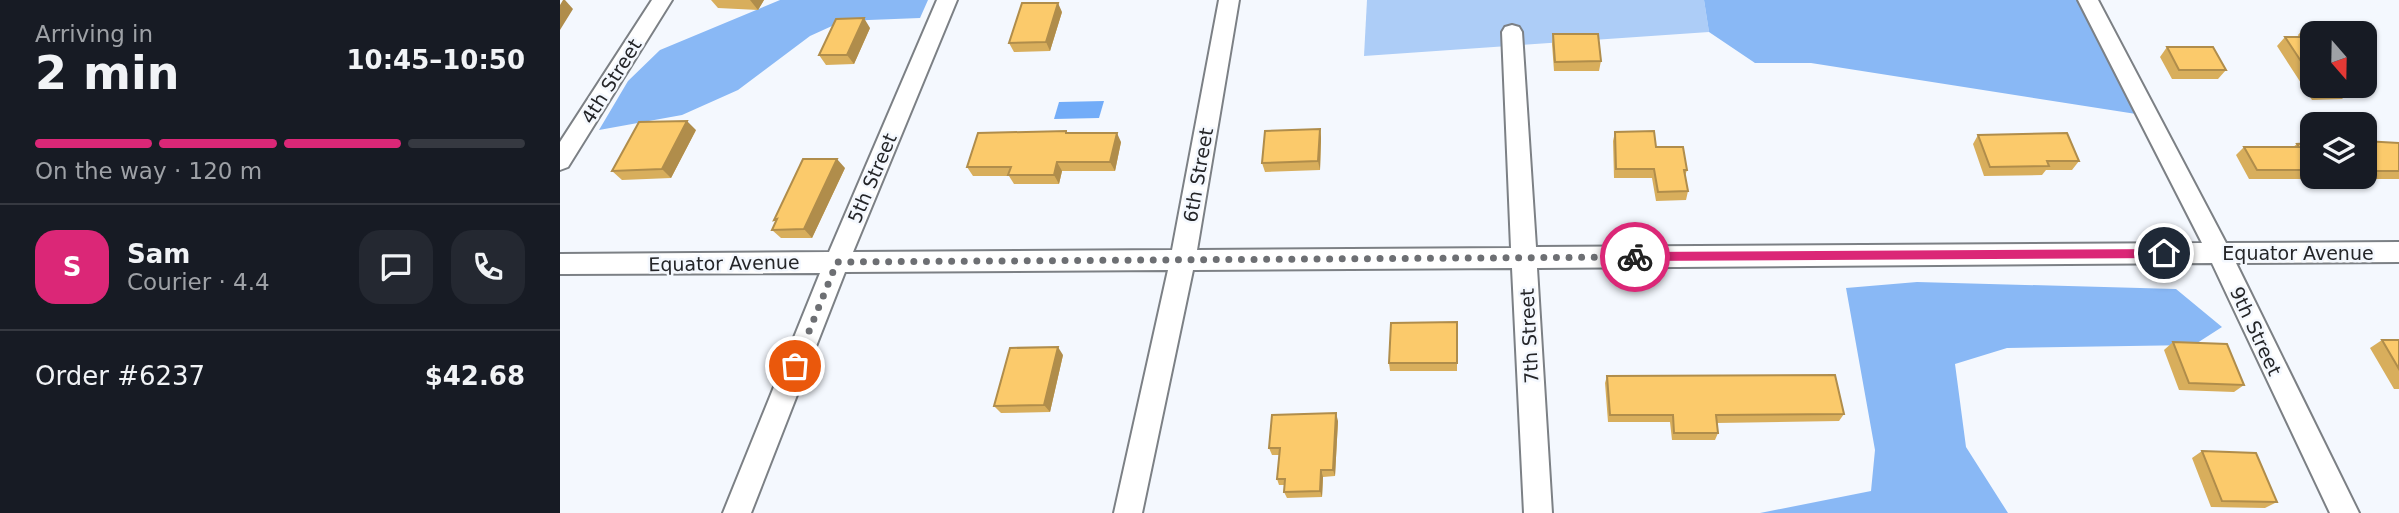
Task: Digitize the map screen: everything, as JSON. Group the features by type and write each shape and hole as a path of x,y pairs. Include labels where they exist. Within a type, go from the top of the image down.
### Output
{"street":[{"name":"4th Street","path":"560,161 662,0"},
{"name":"5th Street","path":"737,513 837,262 947,0"},
{"name":"6th Street","path":"1128,513 1183,258 1229,0"},
{"name":"9th Street","path":"2088,0 2219,253 2345,513"},
{"name":"7th Street","path":"1513,32 1538,513"},
{"name":"Equator Avenue","path":"560,264 2399,252"}],"shaded area":[{"path":"780,0 928,0 920,18 843,21 810,36 738,90 682,115 599,130 628,81 660,50"},
{"path":"1367,0 1704,0 1709,32 1364,56"},
{"path":"1704,0 2084,0 2149,116 1811,63 1755,63 1709,32"},
{"path":"1104,101 1099,118 1054,119 1059,102"},
{"path":"1917,282 2176,289 2222,327 2194,345 2007,348 1955,364 1966,447 2008,513 1760,513 1871,491 1875,450 1846,288"}],"building":[{"path":"1022,3 1058,3 1046,42 1009,43"},
{"path":"864,18 847,55 819,55 836,19"},
{"path":"1553,34 1598,34 1601,61 1555,62"},
{"path":"2285,37 2300,37 2300,60"},
{"path":"2167,47 2213,47 2226,70 2179,70"},
{"path":"687,121 662,169 612,171 639,122"},
{"path":"1320,129 1318,161 1262,163 1265,131"},
{"path":"1654,131 1656,147 1683,147 1688,191 1658,192 1654,169 1616,169 1615,132"},
{"path":"978,133 1117,133 1110,162 1057,162 1054,175 1008,175 1011,167 967,167"},
{"path":"2067,133 2079,161 2047,161 2049,166 1990,167 1978,135"},
{"path":"2377,142 2399,143 2399,171 2377,171"},
{"path":"2297,144 2300,144 2300,170 2257,170 2244,147 2299,147"},
{"path":"803,159 837,159 804,229 772,230 777,219 774,220"},
{"path":"1457,322 1457,363 1389,363 1391,323"},
{"path":"2382,340 2399,340 2399,369"},
{"path":"2173,342 2227,344 2244,385 2189,383"},
{"path":"1058,347 1044,405 994,406 1010,348"},
{"path":"1835,375 1844,414 1716,415 1718,433 1674,433 1673,415 1610,415 1607,376"},
{"path":"1336,413 1333,470 1321,470 1320,491 1284,492 1285,479 1277,479 1280,448 1269,448 1272,415"},
{"path":"2202,451 2256,453 2277,502 2222,501"}],"way so far":[{"path":"795,366 837,262 1635,257"}],"route":[{"path":"1635,257 2164,253"}]}
